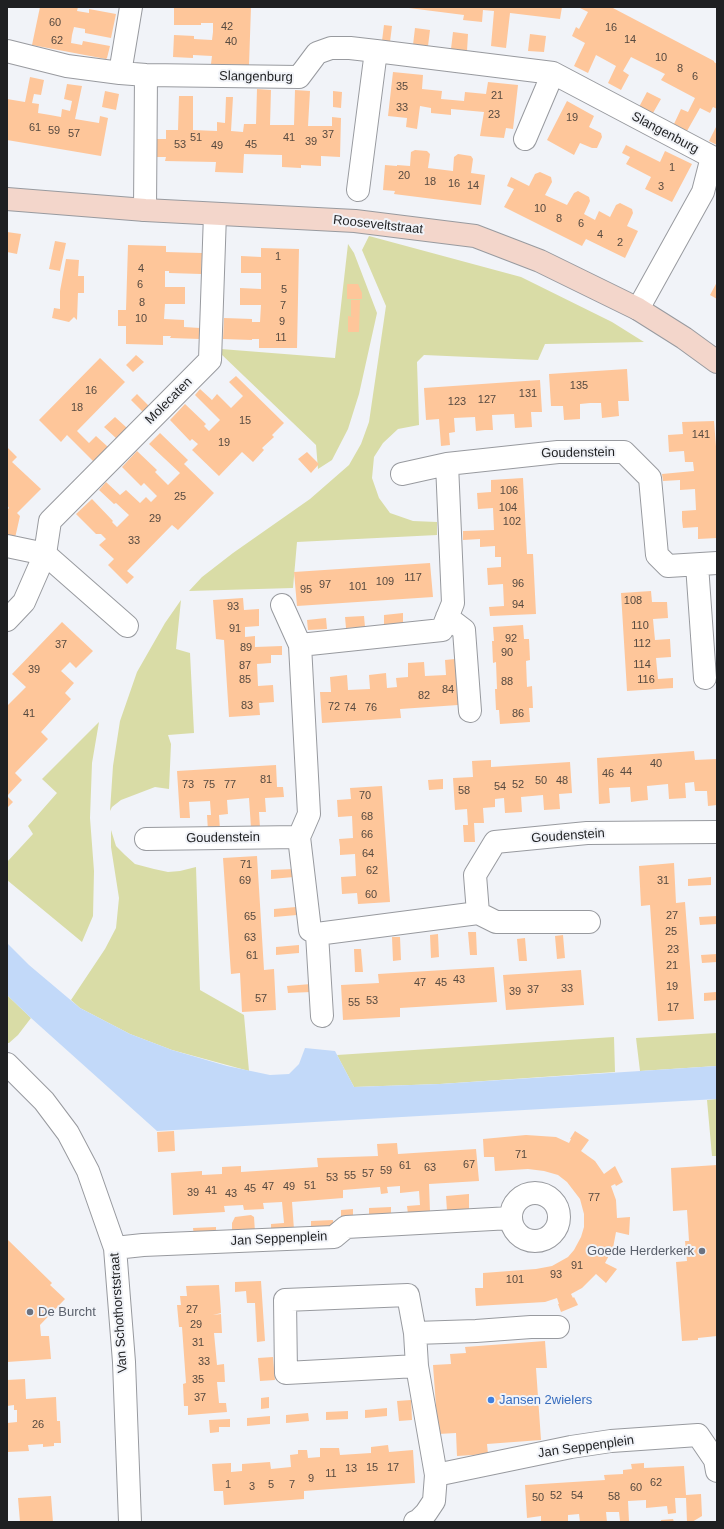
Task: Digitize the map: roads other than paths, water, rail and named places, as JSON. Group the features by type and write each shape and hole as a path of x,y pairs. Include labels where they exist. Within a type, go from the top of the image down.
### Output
{"street":[{"path":"120,73 131,7"},
{"name":"Slangenburg","path":"7,51 67,66 146,75 299,77 317,53 331,48 350,48 553,73 712,157 703,192 638,309"},
{"path":"358,190 376,51"},
{"path":"525,139 553,73"},
{"path":"145,210 146,75"},
{"name":"Rooseveltstraat","path":"7,199 145,210 355,221 475,236 540,261 638,309 684,338 717,362"},
{"name":"Molecaten","path":"7,620 24,602 45,554 50,521 210,360 215,214"},
{"name":"Goudenstein","path":"402,474 447,464 558,452 624,452 650,478 657,555 668,566 707,564 706,678"},
{"path":"300,645 442,630 454,603 447,464"},
{"path":"7,546 45,554 127,626"},
{"path":"282,606 300,645 308,814 299,837 310,930 317,934 478,913 496,922 589,922"},
{"path":"447,618 464,630 470,711"},
{"name":"Goudenstein","path":"478,913 475,875 495,842 587,833 717,832"},
{"name":"Goudenstein","path":"146,839 299,837"},
{"path":"317,934 322,1016"},
{"name":"Van Schothorststraat","path":"7,1064 44,1102 68,1133 88,1171 115,1248 124,1362 130,1522"},
{"name":"Jan Seppenplein","path":"115,1248 143,1245 334,1237 346,1227 511,1218"},
{"path":"415,1522 426,1513 434,1501 436,1475 417,1366 415,1333 408,1295 284,1300 286,1373 417,1366"},
{"path":"415,1333 558,1327"},
{"name":"Jan Seppenplein","path":"436,1475 571,1447 611,1441 698,1435 715,1460 717,1471"}],"water":[{"path":"7,943 29,965 80,1008 130,1034 172,1050 227,1066 270,1075 289,1074 299,1064 305,1048 335,1051 354,1087 440,1084 717,1066 717,1099 157,1131 7,995"}],"place":[{"name":"Goede Herderkerk","path":"702,1251"},
{"name":"De Burcht","path":"30,1312"},
{"name":"Jansen 2wielers","path":"491,1400"}]}
